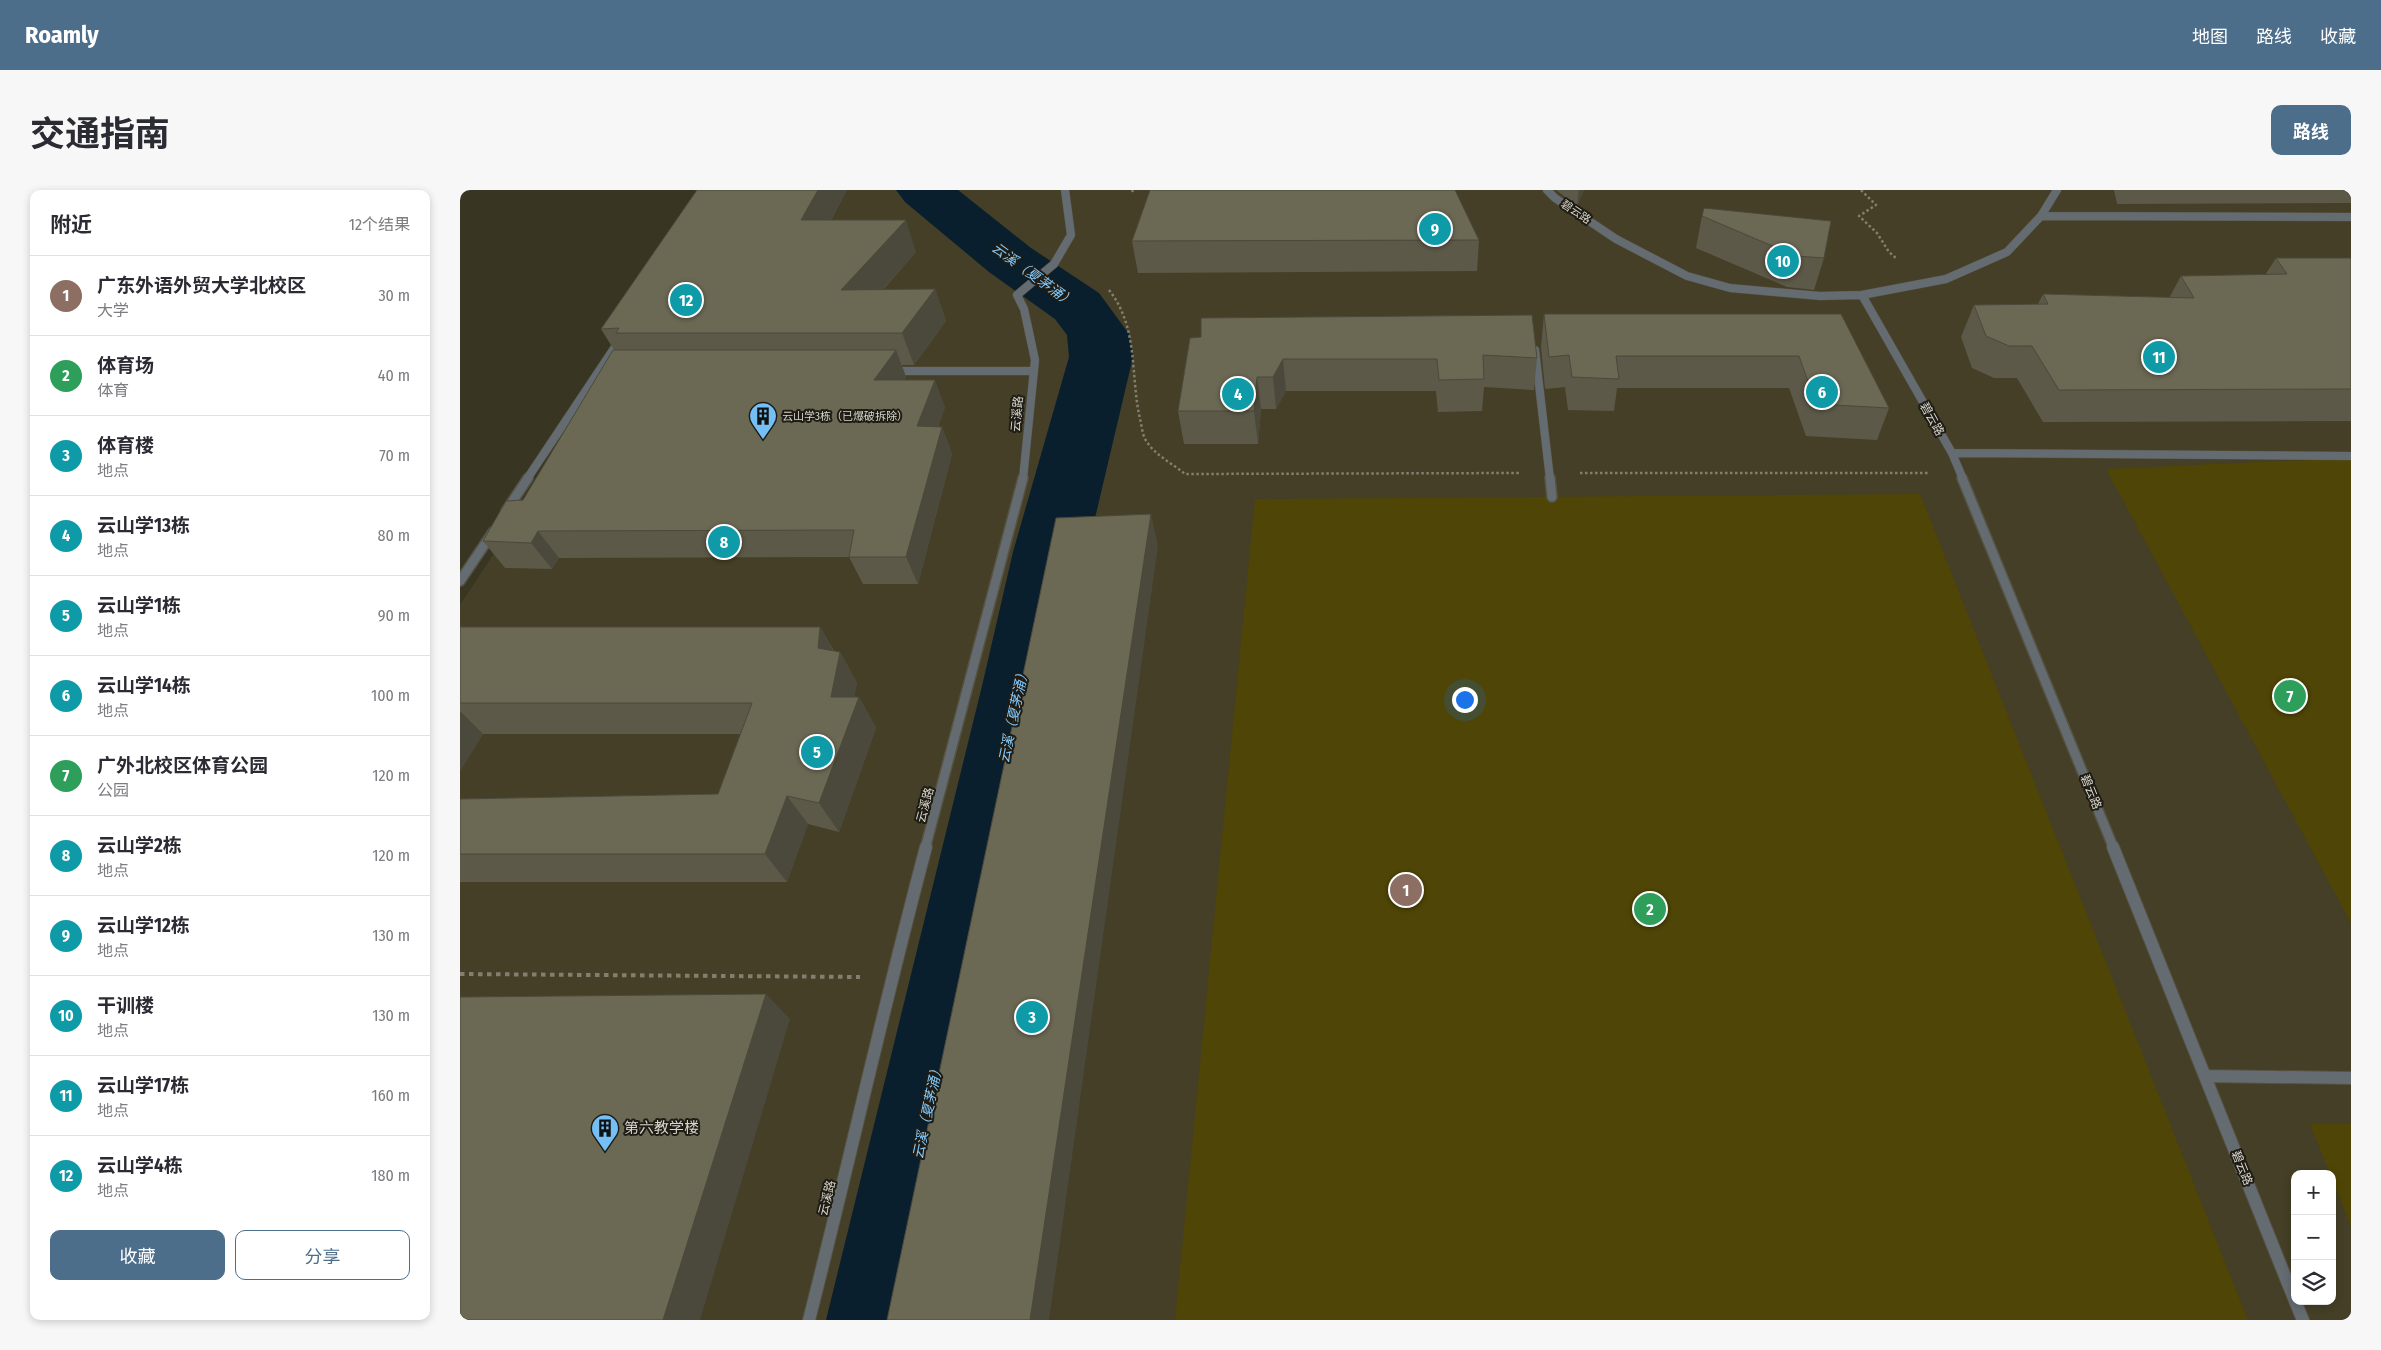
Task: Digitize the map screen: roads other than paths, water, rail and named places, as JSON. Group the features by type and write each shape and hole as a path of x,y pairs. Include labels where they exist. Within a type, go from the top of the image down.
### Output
{"lane":[{"name":"云溪路","path":"809,1320 856,1134 890,978 1023,481 1035,360 1024,309 1017,296 1054,264 1071,235 1065,190"},
{"name":"碧云路","path":"1547,190 1555,198 1616,239 1687,276 1730,288 1820,296 1862,294 1946,279 2007,252 2040,216 2057,190"},
{"path":"2040,216 2351,216"},
{"name":"碧云路","path":"1862,294 1952,454 2056,705 2291,1291"},
{"path":"503,516 626,330"},
{"path":"1534,339 1552,497"},
{"path":"599,371 609,371"},
{"path":"885,371 1034,371"},
{"path":"1952,454 2351,456"},
{"path":"460,581 497,524"},
{"path":"2205,1076 2351,1078"},
{"name":"碧云路","path":"2296,1305 2302,1320"}],"waterway":[{"name":"云溪（夏茅涌）","path":"883,1320 1023,686 1050,552 1101,357 1098,334 1077,306 1010,260 924,190"}],"place":[{"name":"云山学12栋","path":"1435,229"},
{"name":"干训楼","path":"1783,261"},
{"name":"云山学4栋","path":"686,300"},
{"name":"云山学17栋","path":"2159,357"},
{"name":"云山学14栋","path":"1822,392"},
{"name":"云山学13栋","path":"1238,394"},
{"name":"云山学3栋（已爆破拆除）","path":"763,440"},
{"name":"云山学2栋","path":"724,542"},
{"name":"广外北校区体育公园","path":"2290,696"},
{"name":"云山学1栋","path":"817,752"},
{"name":"广东外语外贸大学北校区","path":"1406,890"},
{"name":"体育场","path":"1650,909"},
{"name":"体育楼","path":"1032,1017"},
{"name":"第六教学楼","path":"605,1152"}]}
